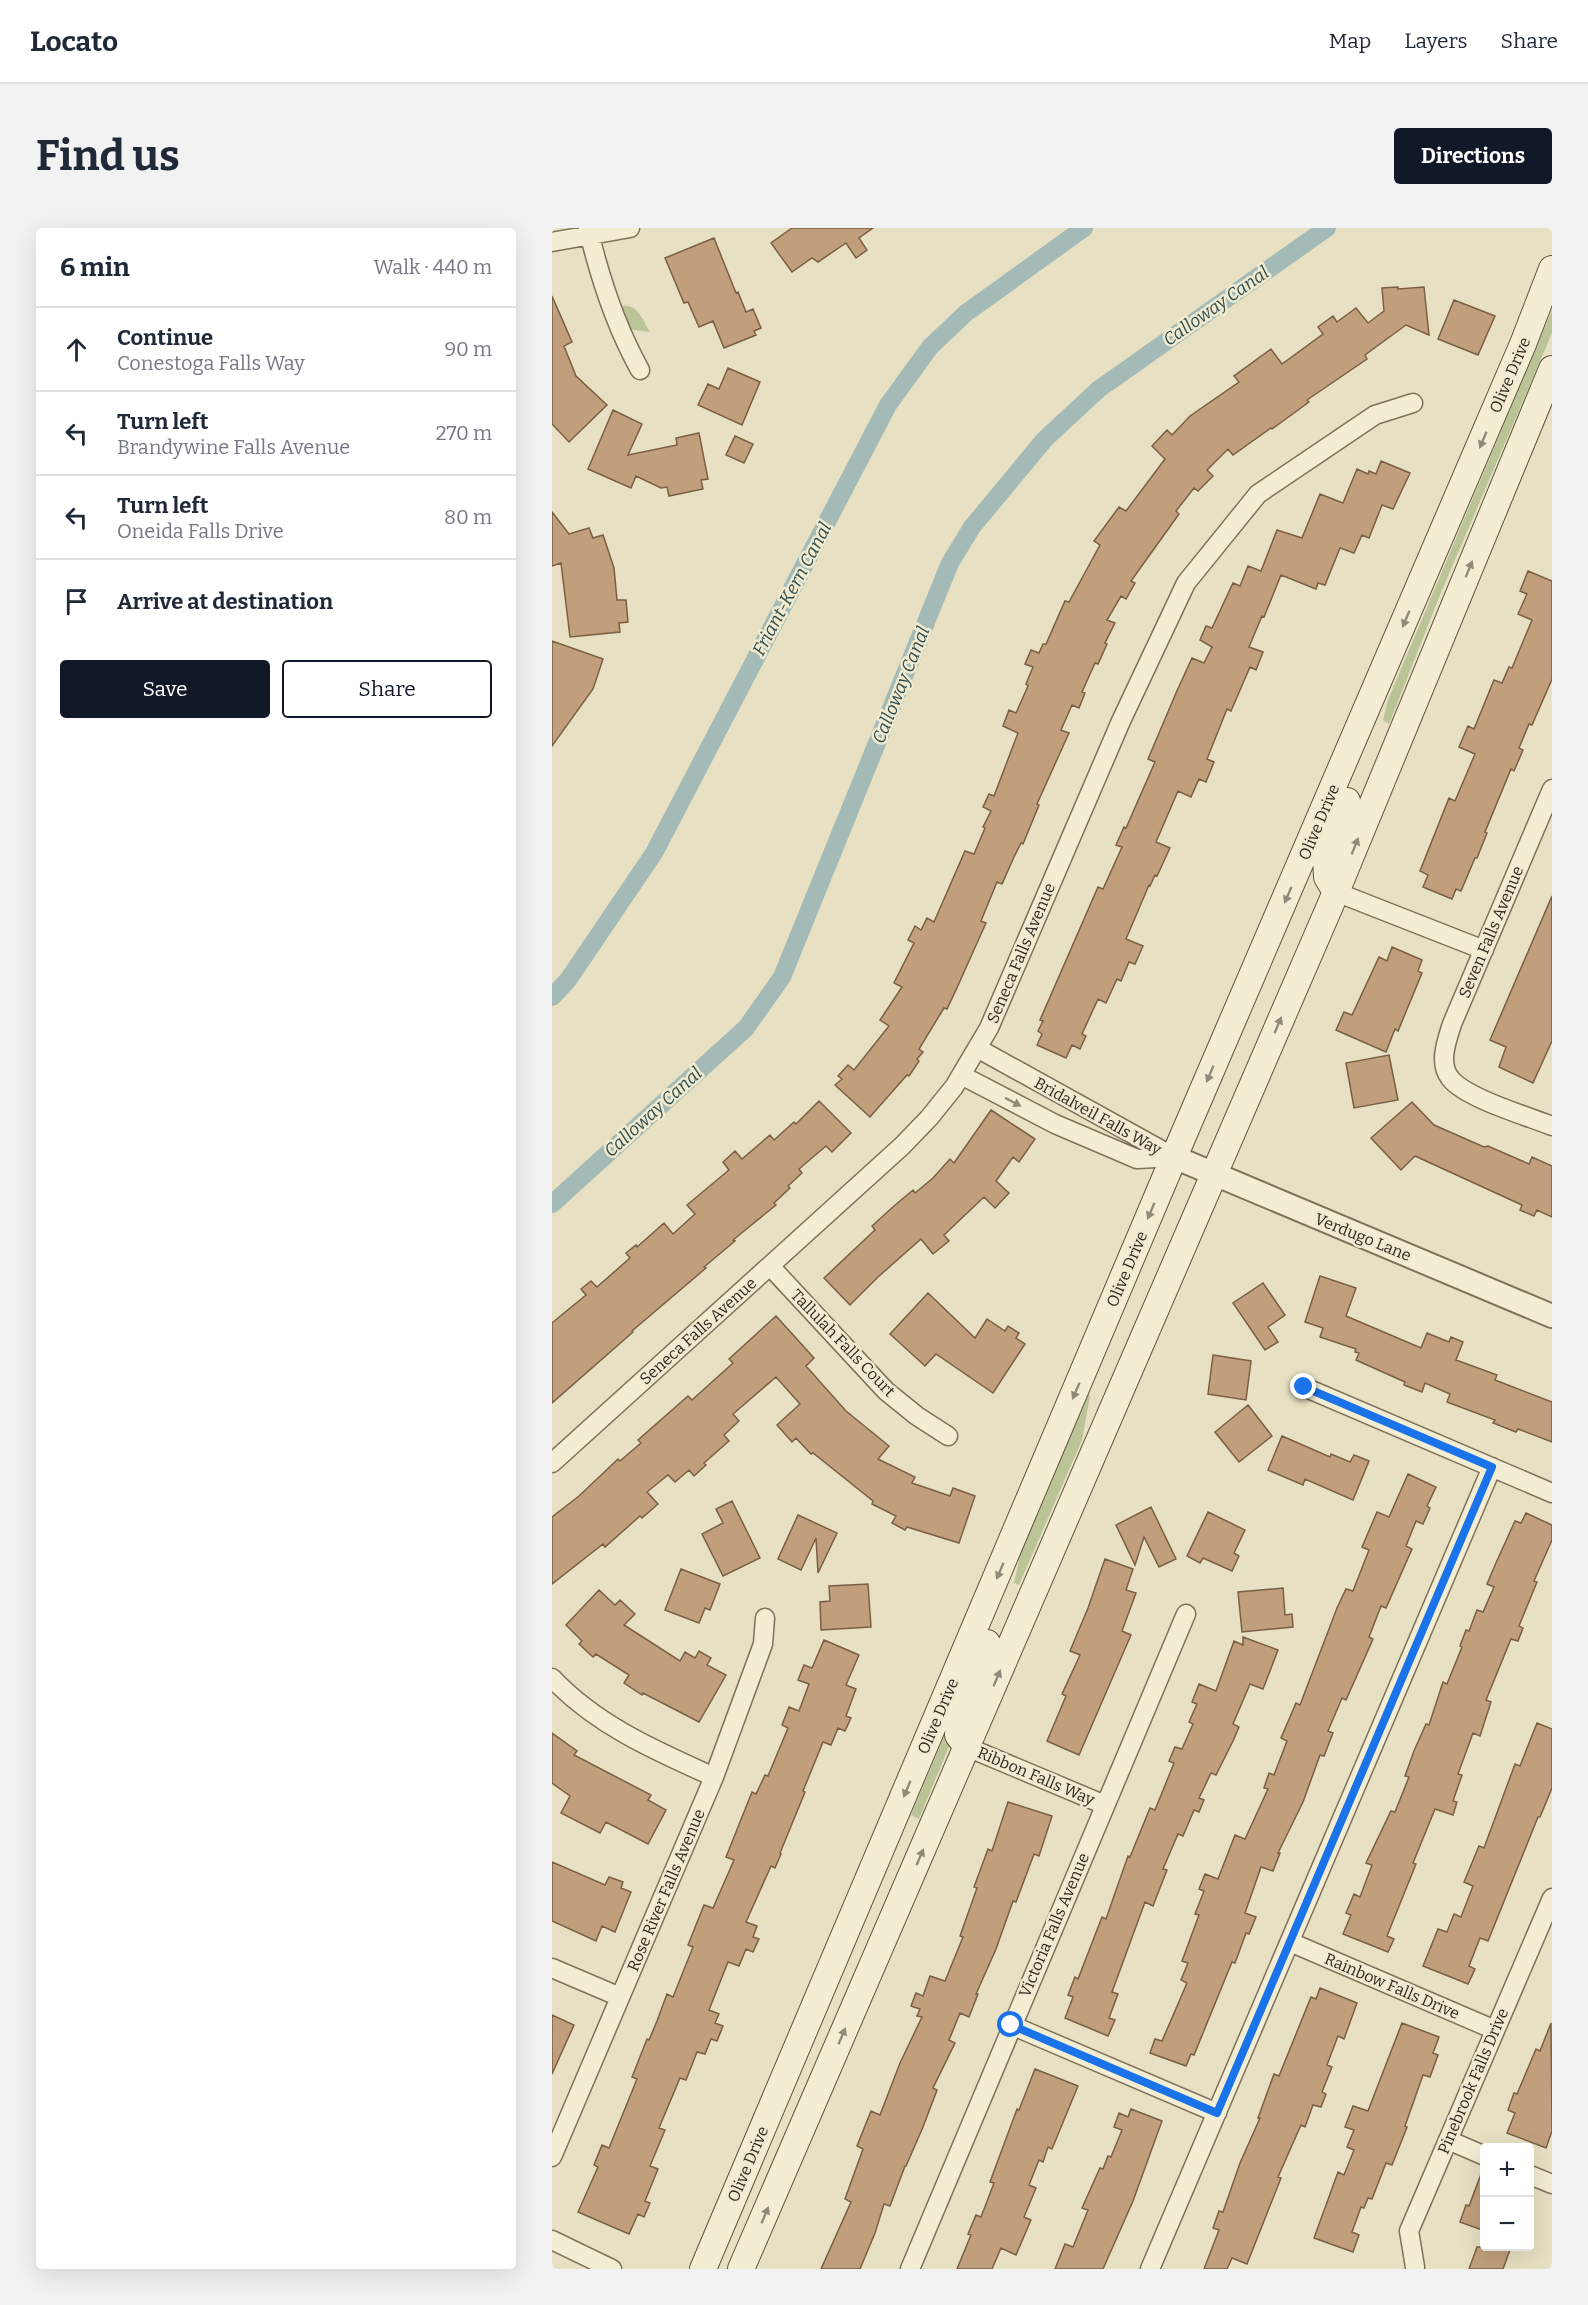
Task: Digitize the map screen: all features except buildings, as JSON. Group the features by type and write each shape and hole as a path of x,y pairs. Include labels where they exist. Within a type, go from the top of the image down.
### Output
{"main road":[{"name":"Olive Drive","path":"704,2269 1174,1157 1519,355 1552,269"},
{"path":"741,2269 1336,892 1552,369"},
{"path":"1336,892 1328,877 1326,859 1356,777 1361,725"},
{"path":"967,1748 958,1735 959,1722 992,1631 985,1605"}],"street":[{"path":"552,242 589,232 630,228"},
{"path":"589,232 598,273 611,312 640,370"},
{"name":"Seneca Falls Avenue","path":"552,1463 902,1146 929,1118 961,1075 989,1028 1121,720 1186,583 1258,494 1375,415 1413,403"},
{"name":"Seven Falls Avenue","path":"1552,789 1452,1024 1444,1048 1449,1078 1468,1093 1552,1126"},
{"path":"1336,892 1484,950"},
{"name":"Bridalveil Falls Way","path":"977,1048 1174,1157"},
{"name":"Bridalveil Falls Way","path":"961,1075 1055,1124 1137,1159 1174,1157"},
{"name":"Verdugo Lane","path":"1174,1157 1552,1316"},
{"name":"Tallulah Falls Court","path":"770,1266 886,1391 917,1416 948,1436"},
{"path":"1304,1387 1552,1493"},
{"path":"1150,2269 1492,1467"},
{"name":"Victoria Falls Avenue","path":"910,2269 1186,1614"},
{"name":"Rose River Falls Avenue","path":"552,2157 714,1777 763,1644 765,1618"},
{"path":"552,1678 587,1708 620,1731 653,1750 714,1777"},
{"name":"Ribbon Falls Way","path":"967,1748 1105,1805"},
{"name":"Pinebrook Falls Drive","path":"1415,2267 1409,2231 1550,1908"},
{"name":"Rainbow Falls Drive","path":"1290,1942 1495,2030"},
{"path":"552,1968 620,1997"},
{"path":"1011,2025 1217,2113"},
{"path":"1448,2140 1480,2154"},
{"path":"1534,2177 1552,2184"},
{"path":"552,2240 612,2269"}],"green space":[{"path":"623,306 636,310 650,332 613,327 617,309"},
{"path":"1552,310 1552,333 1440,595 1389,724 1383,720 1388,700"},
{"path":"1086,1391 1090,1396 1082,1440 1019,1585 1014,1583 1021,1551"},
{"path":"946,1732 953,1737 919,1819 911,1815"}],"waterway":[{"name":"Friant-Kern Canal","path":"552,997 568,980 654,853 888,405 930,347 966,313 1084,228"},
{"name":"Calloway Canal","path":"552,1204 746,1028 782,977 950,563 972,527 1045,439 1099,389 1327,228"}],"route":[{"path":"1011,2025 1217,2113 1492,1467 1304,1387"}]}
